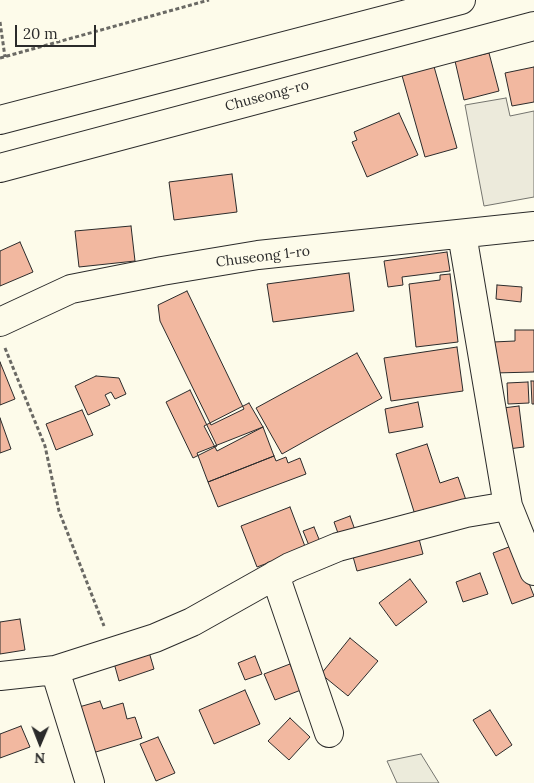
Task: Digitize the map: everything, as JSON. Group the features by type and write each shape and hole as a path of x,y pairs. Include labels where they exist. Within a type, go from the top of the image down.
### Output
{"street":[{"path":"0,120 461,0"},
{"name":"Chuseong-ro","path":"0,168 534,26"},
{"name":"Chuseong 1-ro","path":"2,333 71,289 162,271 258,256 534,226"},
{"path":"462,234 508,506 534,571"},
{"path":"0,676 55,670 155,638 192,622 275,575 338,547 466,513 508,506"},
{"path":"275,575 329,733"},
{"path":"55,670 90,783"}],"path":[{"path":"0,58 209,0"},
{"path":"0,22 5,57"},
{"path":"2,333 45,446 59,511 114,652"}],"shaded area":[{"path":"506,98 510,116 534,111 534,197 484,206 465,105"},
{"path":"421,754 439,783 397,783 387,761"}],"building":[{"path":"489,53 499,91 464,100 455,61"},
{"path":"433,63 457,148 425,157 401,72"},
{"path":"534,67 534,102 512,106 505,73"},
{"path":"399,113 418,155 367,177 352,142 357,140 354,132"},
{"path":"232,174 237,212 174,220 169,182"},
{"path":"131,226 135,261 79,267 75,231"},
{"path":"20,242 33,272 0,286 0,251"},
{"path":"447,252 450,271 402,277 403,285 388,287 384,261"},
{"path":"349,273 354,311 273,322 267,284"},
{"path":"450,274 458,342 416,347 409,284 440,280 440,275"},
{"path":"497,285 522,287 521,302 496,299"},
{"path":"187,291 244,409 211,425 160,321 158,305"},
{"path":"515,330 534,330 534,372 494,373 493,342 515,341"},
{"path":"457,347 463,391 391,401 384,358"},
{"path":"357,353 382,398 282,454 256,408"},
{"path":"0,362 15,399 0,405"},
{"path":"96,376 119,378 126,394 115,399 111,392 105,395 110,405 88,415 75,386"},
{"path":"531,381 534,381 534,404 532,404"},
{"path":"528,382 529,403 508,404 507,383"},
{"path":"190,390 217,446 193,458 166,402"},
{"path":"418,402 423,427 389,433 385,409"},
{"path":"249,403 263,427 217,451 204,426"},
{"path":"519,406 524,447 500,450 495,409"},
{"path":"82,410 93,435 56,450 46,424"},
{"path":"0,418 11,449 0,453"},
{"path":"263,427 274,456 208,482 197,453"},
{"path":"427,444 440,483 458,477 467,503 416,518 396,454"},
{"path":"274,456 276,461 286,457 288,463 300,458 306,474 218,507 208,482"},
{"path":"290,507 306,549 257,567 241,526"},
{"path":"350,516 355,530 339,536 334,522"},
{"path":"314,527 321,544 310,548 303,531"},
{"path":"418,535 423,554 357,571 352,553"},
{"path":"514,545 534,596 512,604 493,553"},
{"path":"480,573 488,594 463,602 456,582"},
{"path":"410,579 427,602 396,626 379,603"},
{"path":"20,619 25,650 0,654 0,622"},
{"path":"350,638 378,661 348,696 321,674"},
{"path":"149,652 154,669 119,681 114,663"},
{"path":"255,656 262,674 245,680 238,663"},
{"path":"290,664 301,690 275,700 264,674"},
{"path":"245,690 260,724 214,744 199,710"},
{"path":"100,701 103,709 123,703 127,719 135,717 142,738 86,755 72,709"},
{"path":"490,710 512,745 496,756 473,720"},
{"path":"290,718 310,737 289,760 268,741"},
{"path":"21,726 30,747 0,758 0,734"},
{"path":"158,737 175,773 156,781 140,744"}]}
